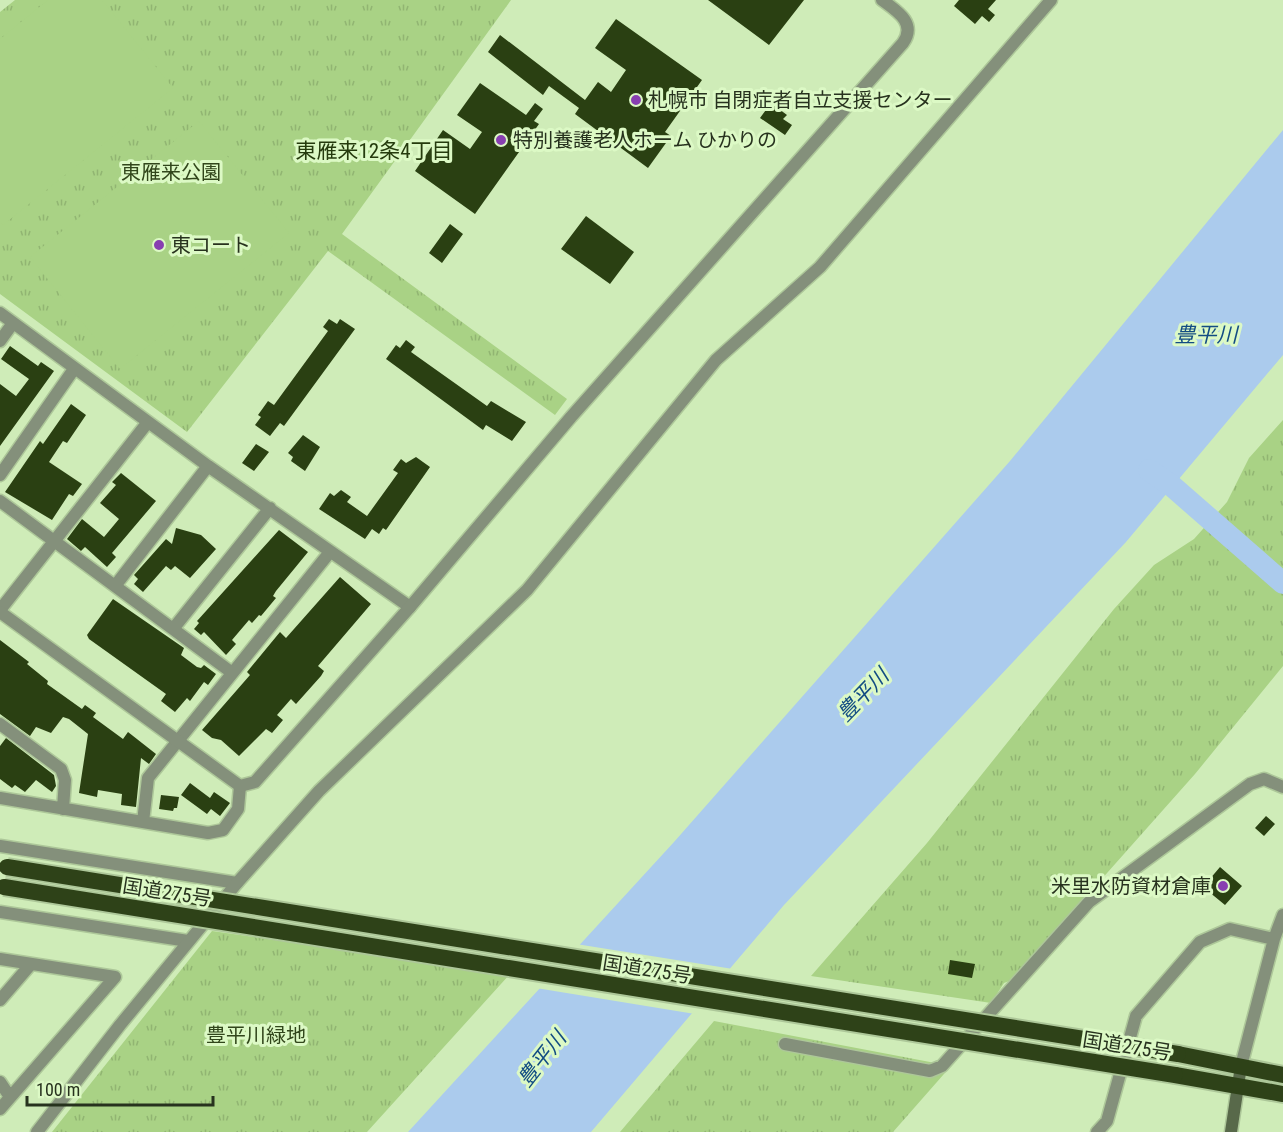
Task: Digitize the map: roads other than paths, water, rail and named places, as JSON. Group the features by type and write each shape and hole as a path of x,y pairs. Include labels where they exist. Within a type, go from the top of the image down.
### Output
{"highway":[{"name":"国道275号","path":"3,867 1178,1054 1283,1074"},
{"name":"国道275号","path":"2,886 1283,1094"}],"main road":[{"path":"1231,1132 1240,1066"}],"street":[{"path":"147,422 0,611 176,742 240,786 255,782 410,607 571,417 903,42 908,29 903,16 882,0"},
{"path":"37,1132 188,941 319,791 527,590 716,360 820,267 1051,0"},
{"path":"0,313 208,466 410,607"},
{"path":"0,341 13,323"},
{"path":"0,476 74,369"},
{"path":"115,586 208,466"},
{"path":"0,501 231,672"},
{"path":"173,629 270,508"},
{"path":"143,822 148,778 231,672 330,552"},
{"path":"0,724 61,769 65,780 63,809"},
{"path":"785,1044 930,1071 942,1066 1089,902 1250,784 1264,779 1283,787"},
{"path":"0,798 208,832 223,830 238,809 240,786"},
{"path":"0,846 237,883"},
{"path":"0,912 188,941"},
{"path":"1240,1066 1274,939 1283,915"},
{"path":"1097,1132 1107,1121 1136,1016 1200,942 1230,929 1274,939"},
{"path":"0,959 115,977 0,1109"},
{"path":"0,1000 31,964"},
{"path":"0,1082 10,1097"}],"water":[{"name":"豊平川","path":"1283,130 1283,355 1126,542 784,905 591,1132 408,1132 674,842 1010,461"}],"waterway":[{"path":"1149,470 1172,486 1283,583"}],"place":[{"name":"札幌市 自閉症者自立支援センター","path":"636,100"},
{"name":"特別養護老人ホーム ひかりの","path":"501,140"},
{"name":"東コート","path":"159,245"},
{"name":"米里水防資材倉庫","path":"1223,886"}],"district":[{"name":"東雁来12条4丁目","path":"374,151"}],"park label":[{"name":"東雁来公園","path":"171,172"},
{"name":"豊平川緑地","path":"256,1035"}]}
